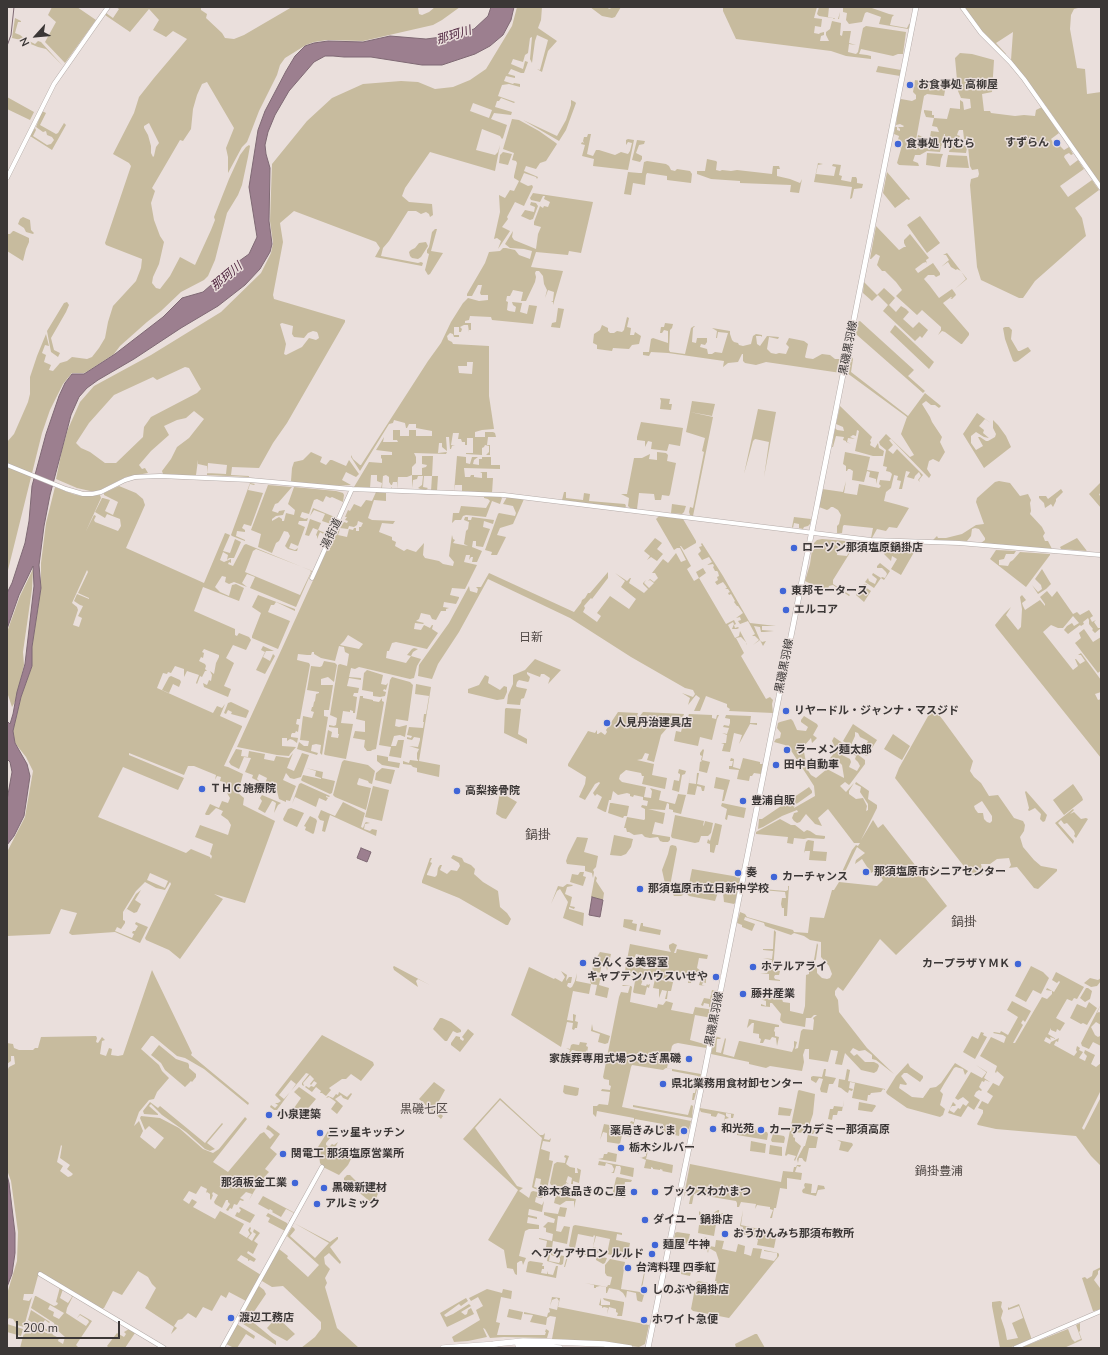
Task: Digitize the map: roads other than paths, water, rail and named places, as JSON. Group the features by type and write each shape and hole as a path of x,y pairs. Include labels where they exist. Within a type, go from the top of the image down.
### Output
{"highway":[{"path":"444,1348 509,1342 604,1344 630,1348"},
{"path":"494,1344 560,1348"}],"main road":[{"name":"黒磯黒羽線","path":"648,1348 916,7"}],"street":[{"path":"7,178 54,84 108,7"},
{"path":"962,7 981,33 1010,62 1024,79 1101,188"},
{"path":"7,465 66,489 83,494 100,492 135,477 160,476 253,481 352,489 523,497 889,542 959,544 1101,554"},
{"name":"湯街道","path":"312,578 352,489"},
{"path":"222,1348 322,1167"},
{"path":"40,1274 164,1348"},
{"path":"1015,1348 1101,1311"}],"water":[{"name":"那珂川","path":"491,7 514,7 511,20 503,35 490,46 475,54 442,65 422,65 371,57 333,56 325,56 314,62 289,91 275,115 268,132 265,145 270,168 269,221 272,244 270,252 260,269 245,285 218,306 98,380 87,388 79,397 71,415 50,495 44,526 39,565 41,588 32,647 32,666 21,697 13,731 15,743 27,764 30,776 24,816 14,836 7,845 7,800 12,772 10,762 7,759 7,721 10,724 25,664 34,586 33,566 19,595 7,629 7,593 12,583 25,543 29,521 32,486 46,434 65,383 72,374 84,374 115,354 163,317 182,298 203,292 235,264 249,254 257,237 249,187 258,130 265,111 286,71 295,56 305,46 328,41 363,42 390,36 426,39 449,36 474,29 488,16"},
{"path":"361,848 371,852 367,862 357,858"},
{"path":"592,897 603,900 600,917 589,915"},
{"path":"7,1175 15,1233 15,1253 12,1274 7,1287"}],"waterway":[{"path":"7,46 11,35 14,7"}],"place":[{"name":"お食事処 高柳屋","path":"910,85"},
{"name":"すずらん","path":"1057,143"},
{"name":"食事処 竹むら","path":"898,144"},
{"name":"ローソン那須塩原鍋掛店","path":"794,548"},
{"name":"東邦モータース","path":"783,591"},
{"name":"エルコア","path":"786,610"},
{"name":"リヤードル・ジャンナ・マスジド","path":"786,711"},
{"name":"人見丹治建具店","path":"607,723"},
{"name":"ラーメン麺太郎","path":"787,750"},
{"name":"田中自動車","path":"776,765"},
{"name":"ＴＨＣ施療院","path":"202,789"},
{"name":"高梨接骨院","path":"457,791"},
{"name":"豊浦自販","path":"743,801"},
{"name":"那須塩原市シニアセンター","path":"866,872"},
{"name":"奏","path":"738,873"},
{"name":"カーチャンス","path":"774,877"},
{"name":"那須塩原市立日新中学校","path":"640,889"},
{"name":"らんくる美容室","path":"583,963"},
{"name":"カープラザＹＭＫ","path":"1018,964"},
{"name":"ホテルアライ","path":"753,967"},
{"name":"キャプテンハウスいせや","path":"716,977"},
{"name":"藤井産業","path":"743,994"},
{"name":"家族葬専用式場つむぎ黒磯","path":"689,1059"},
{"name":"県北業務用食材卸センター","path":"663,1084"},
{"name":"小泉建築","path":"269,1115"},
{"name":"和光苑","path":"713,1129"},
{"name":"カーアカデミー那須高原","path":"761,1130"},
{"name":"薬局きみじま","path":"684,1131"},
{"name":"三ッ星キッチン","path":"320,1133"},
{"name":"栃木シルバー","path":"621,1148"},
{"name":"関電工 那須塩原営業所","path":"283,1154"},
{"name":"那須板金工業","path":"295,1183"},
{"name":"黒磯新建材","path":"324,1188"},
{"name":"鈴木食品きのこ屋","path":"634,1192"},
{"name":"ブックスわかまつ","path":"655,1192"},
{"name":"アルミック","path":"317,1204"},
{"name":"ダイユー 鍋掛店","path":"645,1220"},
{"name":"おうかんみち那須布教所","path":"725,1234"},
{"name":"麺屋 牛神","path":"655,1245"},
{"name":"ヘアケアサロン ルルド","path":"652,1254"},
{"name":"台湾料理 四季紅","path":"628,1268"},
{"name":"しのぶや鍋掛店","path":"644,1290"},
{"name":"渡辺工務店","path":"231,1318"},
{"name":"ホワイト急便","path":"644,1320"}],"district":[{"name":"日新","path":"531,638"},
{"name":"鍋掛","path":"538,836"},
{"name":"鍋掛","path":"964,923"},
{"name":"黒磯七区","path":"424,1110"},
{"name":"鍋掛豊浦","path":"939,1172"}]}
